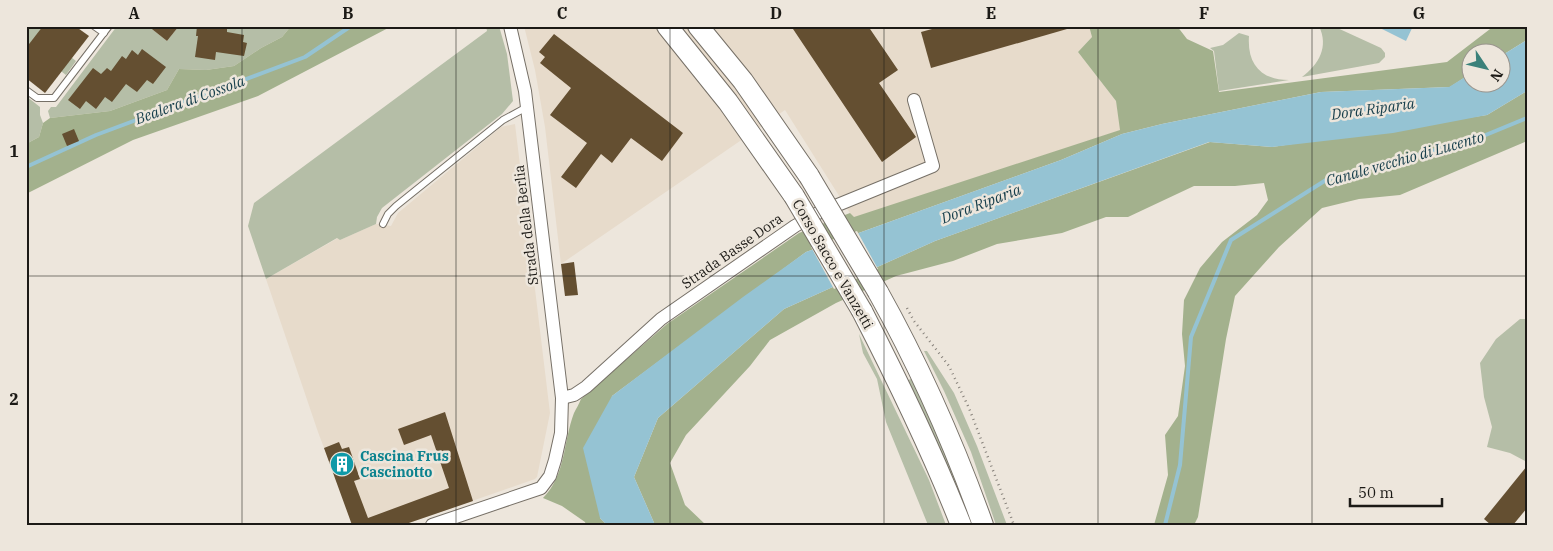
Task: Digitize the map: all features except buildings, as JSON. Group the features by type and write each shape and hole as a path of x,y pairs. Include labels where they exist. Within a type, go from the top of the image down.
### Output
{"main road":[{"name":"Corso Sacco e Vanzetti","path":"667,26 722,94 764,152 794,196 862,310 938,466 960,525"},
{"name":"Corso Sacco e Vanzetti","path":"698,26 743,81 809,176 878,292 923,378 962,467 984,525"}],"street":[{"name":"Strada della Berlia","path":"432,525 541,488 550,476 562,421 562,398 527,107 517,52 510,26"},
{"name":"Strada Basse Dora","path":"562,398 586,387 661,319 795,226 818,213 933,166 914,100"}],"lane":[{"path":"94,26 104,33"},
{"path":"26,90 37,98 54,98 109,26"},
{"path":"383,224 388,214 396,206 503,120 527,107"}],"path":[{"path":"905,306 914,321 949,366 969,408 1014,525"}],"shaded area":[{"path":"524,26 1089,26 1092,37 1078,52 1116,101 1121,130 853,218 785,110 561,264 545,127 535,70"},
{"path":"515,124 550,413 537,477 403,525 353,525 318,432 266,279 338,238 340,240 376,224 391,226 398,213 501,127"}],"green space":[{"path":"26,26 43,26 39,32 76,61 66,75 28,46 26,48"},
{"path":"117,26 148,26 167,41 179,26 291,26 282,37 234,66 206,70 179,69 167,90 110,111 50,118 48,111 51,107 56,107"},
{"path":"291,26 392,26 258,96 133,140 26,194 26,144 39,137 43,123 50,118 110,111 167,90 179,69 206,70 234,66 282,37"},
{"path":"486,26 499,26 507,54 513,101 502,114 382,208 377,217 376,224 340,240 337,238 266,279 248,226 254,203 487,31"},
{"path":"1089,26 1177,26 1187,39 1213,51 1219,92 1447,62 1460,52 1460,80 1450,87 1321,92 1162,124 1122,134 1061,160 806,252 612,396 600,518 607,525 586,525 585,522 562,506 543,498 556,479 560,469 570,424 581,399 667,324 799,233 850,213 854,217 1120,130 1116,101 1078,52 1092,37"},
{"path":"1319,26 1333,26 1381,48 1385,53 1385,57 1379,63 1302,77 1313,67 1321,54 1323,41"},
{"path":"1494,26 1527,26 1527,40 1510,50 1510,42 1473,42"},
{"path":"1239,33 1249,36 1250,55 1258,68 1271,77 1289,80 1219,91 1214,51 1210,48 1223,45"},
{"path":"1527,91 1527,141 1400,195 1359,199 1322,208 1279,247 1235,296 1226,339 1198,517 1194,525 1154,525 1168,475 1165,435 1178,416 1185,366 1182,334 1184,300 1200,268 1222,242 1257,215 1268,200 1264,183 1235,186 1194,186 1128,217 1106,217 1062,233 997,244 953,261 896,276 836,303 770,340 750,366 686,435 670,463 685,505 706,525 655,525 634,477 658,418 784,309 935,241 1210,142 1272,147 1487,115"},
{"path":"26,96 40,107 43,123 39,137 26,144"},
{"path":"1520,319 1527,319 1527,462 1510,453 1487,447 1492,427 1484,397 1480,363 1496,339"},
{"path":"859,334 929,480 946,525 928,525 886,422 877,379 863,353"},
{"path":"924,351 927,351 954,393 977,446 1007,525 996,525 971,452"},
{"path":"913,378 975,525 968,525 906,381"}],"water":[{"path":"1376,26 1413,26 1406,41"},
{"name":"Dora Riparia","path":"1527,40 1527,91 1487,115 1393,133 1272,147 1209,142 935,241 784,309 658,418 634,477 655,525 607,525 600,518 583,448 612,396 806,252 1061,160 1122,134 1162,124 1321,92 1449,87 1460,80 1460,92 1510,92 1510,50"}],"pier":[{"path":"857,231 878,269 834,289 811,247"}],"waterway":[{"name":"Bealera di Cossola","path":"26,167 96,135 305,57 351,26"},
{"name":"Canale vecchio di Lucento","path":"1165,525 1180,465 1191,337 1231,240 1326,180 1476,139 1527,118"}],"place":[{"name":"Cascina Frus Cascinotto","path":"342,464"}]}
